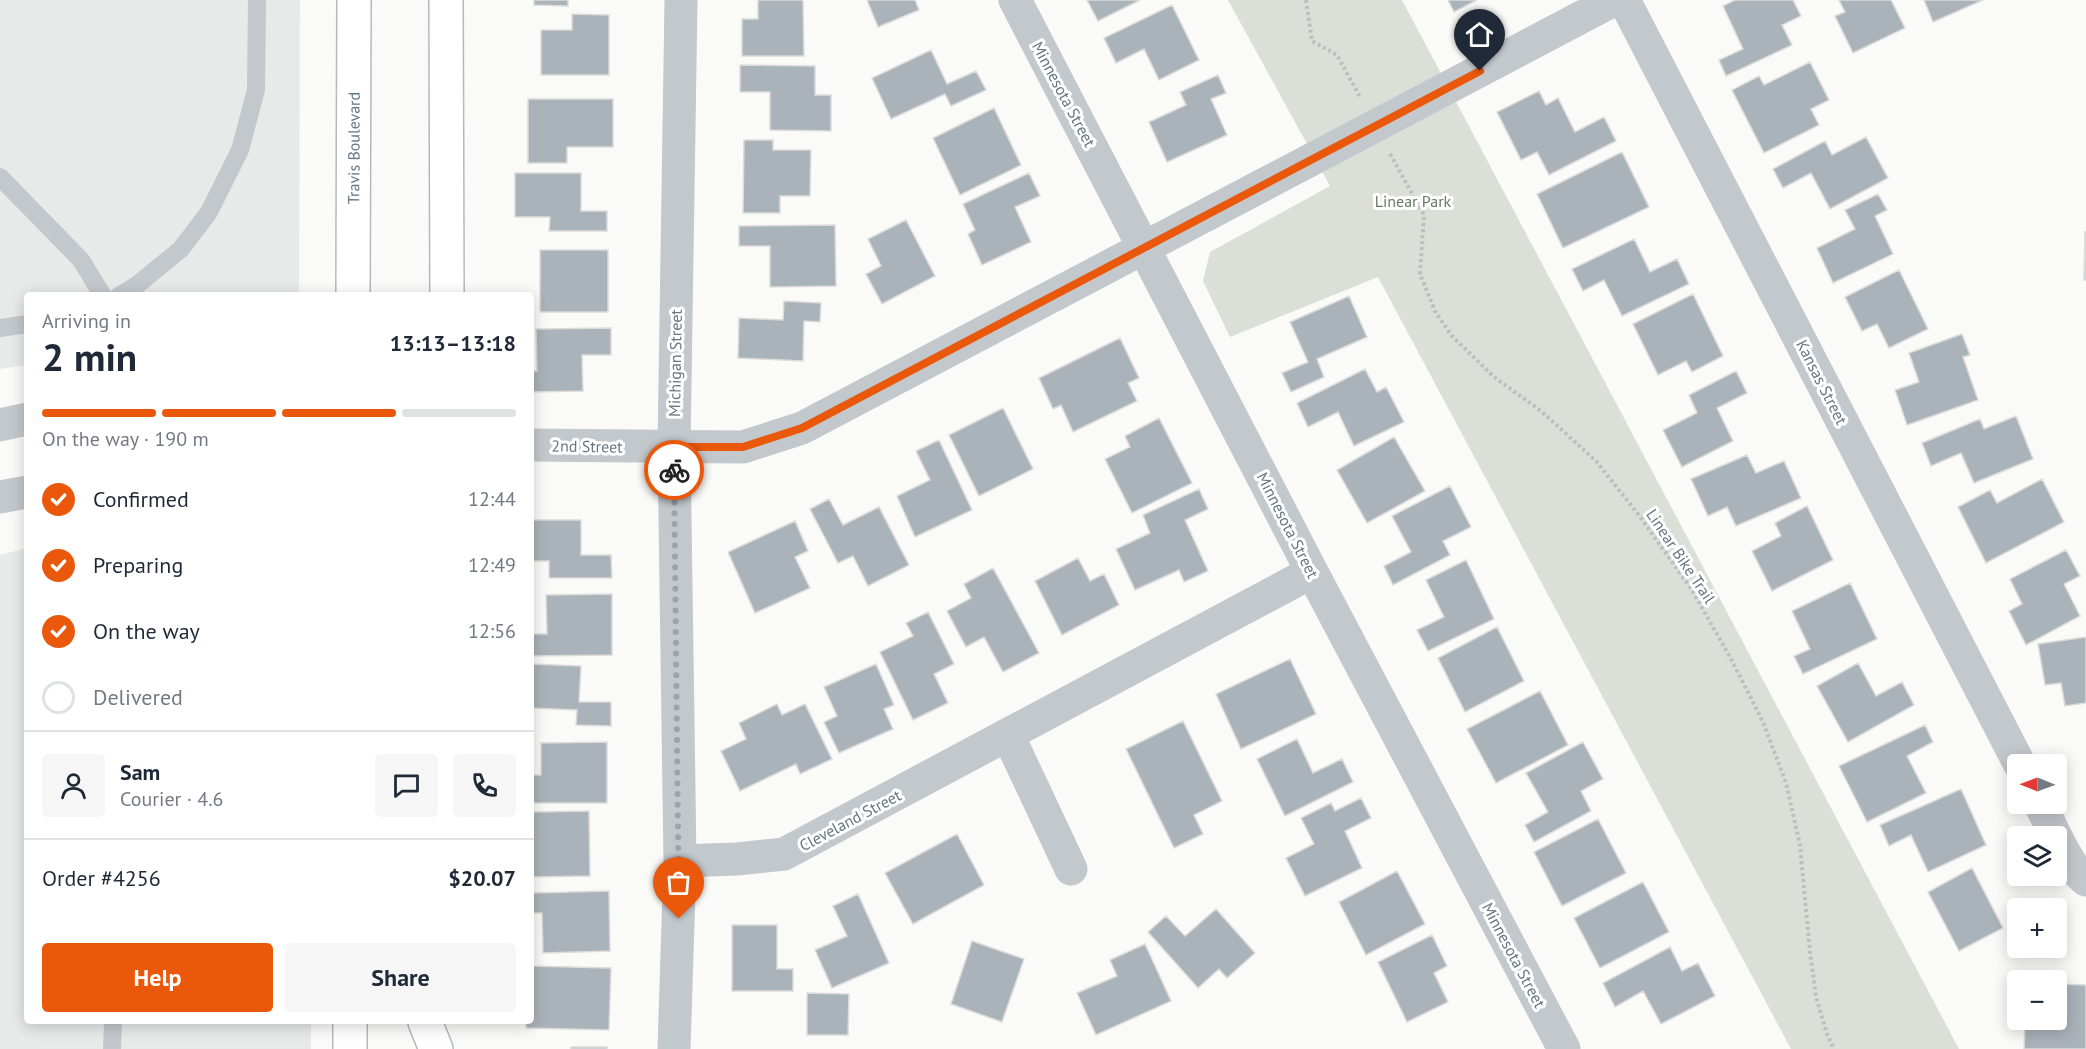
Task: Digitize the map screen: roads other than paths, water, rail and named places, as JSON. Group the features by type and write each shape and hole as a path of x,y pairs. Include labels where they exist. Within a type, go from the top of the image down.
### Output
{"main road":[{"name":"Travis Boulevard","path":"353,292 354,0"},
{"path":"446,0 447,292"},
{"path":"350,1024 350,1049"},
{"path":"426,1024 436,1049"},
{"path":"443,1049 444,1024"}],"street":[{"name":"Michigan Street","path":"674,1049 680,861 674,447 681,0"},
{"name":"Minnesota Street","path":"1015,0 1312,572 1564,1049"},
{"name":"2nd Street","path":"534,445 743,447 802,428 1614,0"},
{"name":"Kansas Street","path":"1624,0 2014,754"},
{"path":"0,425 24,420"},
{"path":"0,497 24,493"},
{"name":"Cleveland Street","path":"680,861 737,859 784,854 1312,572"},
{"path":"1008,735 1071,869"},
{"path":"2045,814 2070,862 2080,876 2086,880"}],"lane":[{"path":"126,292 181,249 209,212 240,150 256,90 257,0"},
{"path":"0,177 81,260 101,292"},
{"path":"0,328 24,324"},
{"path":"112,1049 113,1024"}],"park label":[{"name":"Linear Park","path":"1413,201"}]}
